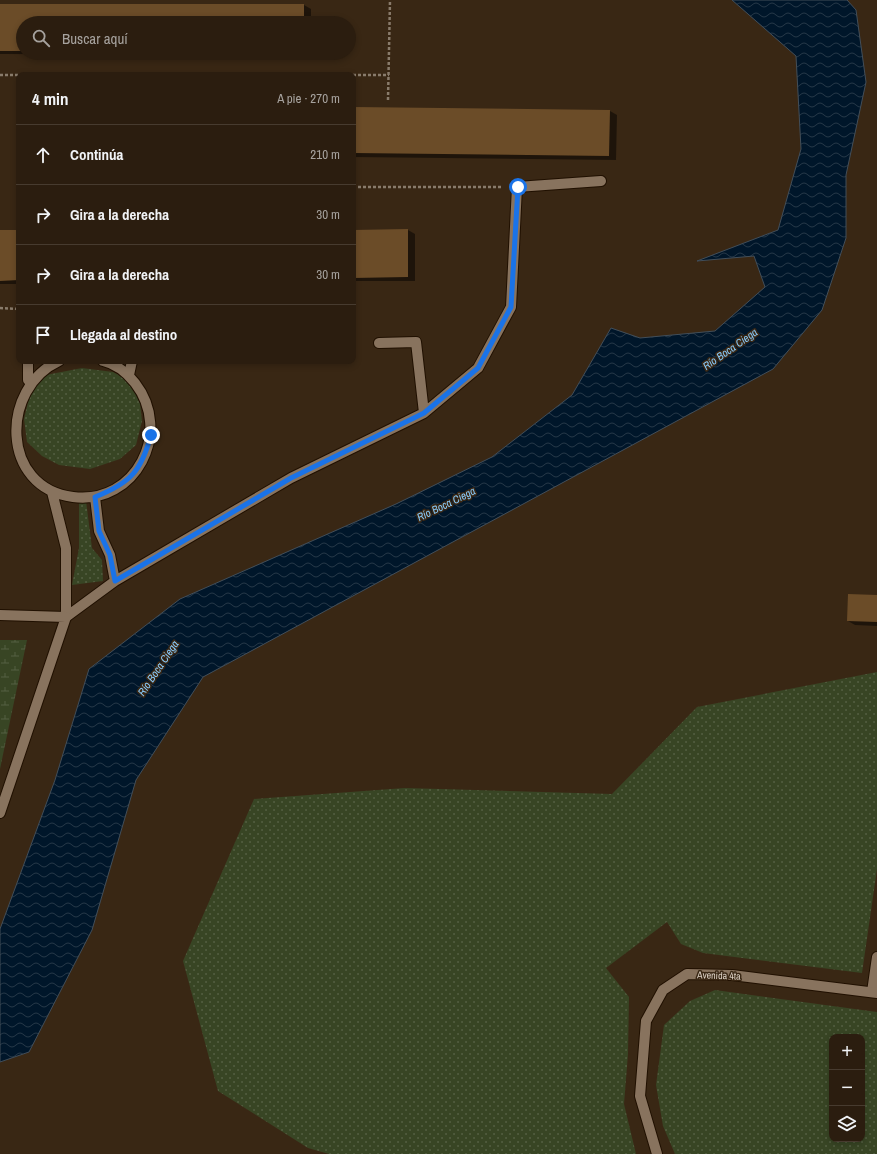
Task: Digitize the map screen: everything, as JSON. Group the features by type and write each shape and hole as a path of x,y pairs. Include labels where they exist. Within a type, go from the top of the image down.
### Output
{"street":[{"path":"0,615 66,617 115,581 291,478 424,413 478,368 511,307 518,187 601,181"},
{"path":"379,343 416,342 424,413"},
{"path":"28,364 28,380"},
{"path":"51,364 45,366 28,380 16,398 10,420 11,442 19,463 33,480 52,492 73,497 95,497 116,489 133,475 145,456 151,435 150,413 148,406 142,392 129,375 112,364"},
{"path":"129,375 131,364"},
{"path":"0,813 66,617 66,548 52,492"},
{"path":"95,497 99,531 110,555 115,581"},
{"path":"875,993 877,957"},
{"name":"Avenida 4ta","path":"657,1154 640,1096 646,1021 663,990 687,974 724,975 875,993"}],"path":[{"path":"388,100 390,0"},
{"path":"0,76 16,76"},
{"path":"356,76 389,76"},
{"path":"356,187 518,187"},
{"path":"0,308 16,309"}],"green space":[{"path":"82,368 113,372 130,382 139,395 142,421 136,445 120,459 90,469 59,465 42,456 27,442 24,419 31,390 46,375"},
{"path":"79,492 85,493 92,548 102,560 103,581 72,585 79,548"},
{"path":"0,640 27,640 0,769"},
{"path":"877,672 877,869 862,973 703,953 681,944 667,922 606,968 629,997 628,1054 624,1104 636,1154 329,1154 308,1148 218,1091 183,961 254,799 405,788 612,794 697,707"},
{"path":"715,990 877,1012 877,1154 675,1154 663,1126 656,1085 664,1025 690,1001"}],"water":[{"name":"Río Boca Ciega","path":"732,0 847,0 856,10 866,82 846,175 846,238 822,310 773,369 203,677 136,780 92,930 29,1052 0,1062 0,929 55,780 89,669 180,599 396,504 492,457 572,395 611,328 640,338 715,331 765,287 754,256 697,261 778,230 801,149 796,56"}],"building":[{"path":"0,4 304,4 304,16 16,16 16,51 0,51"},
{"path":"356,107 610,110 609,156 356,153"},
{"path":"408,229 408,277 356,278 356,230"},
{"path":"0,230 16,230 16,280 0,281"},
{"path":"848,594 877,595 877,622 847,621"}],"route":[{"path":"151,435 145,456 133,475 116,489 95,497 99,531 110,555 115,581 291,478 424,413 478,368 511,307 518,187"}]}
